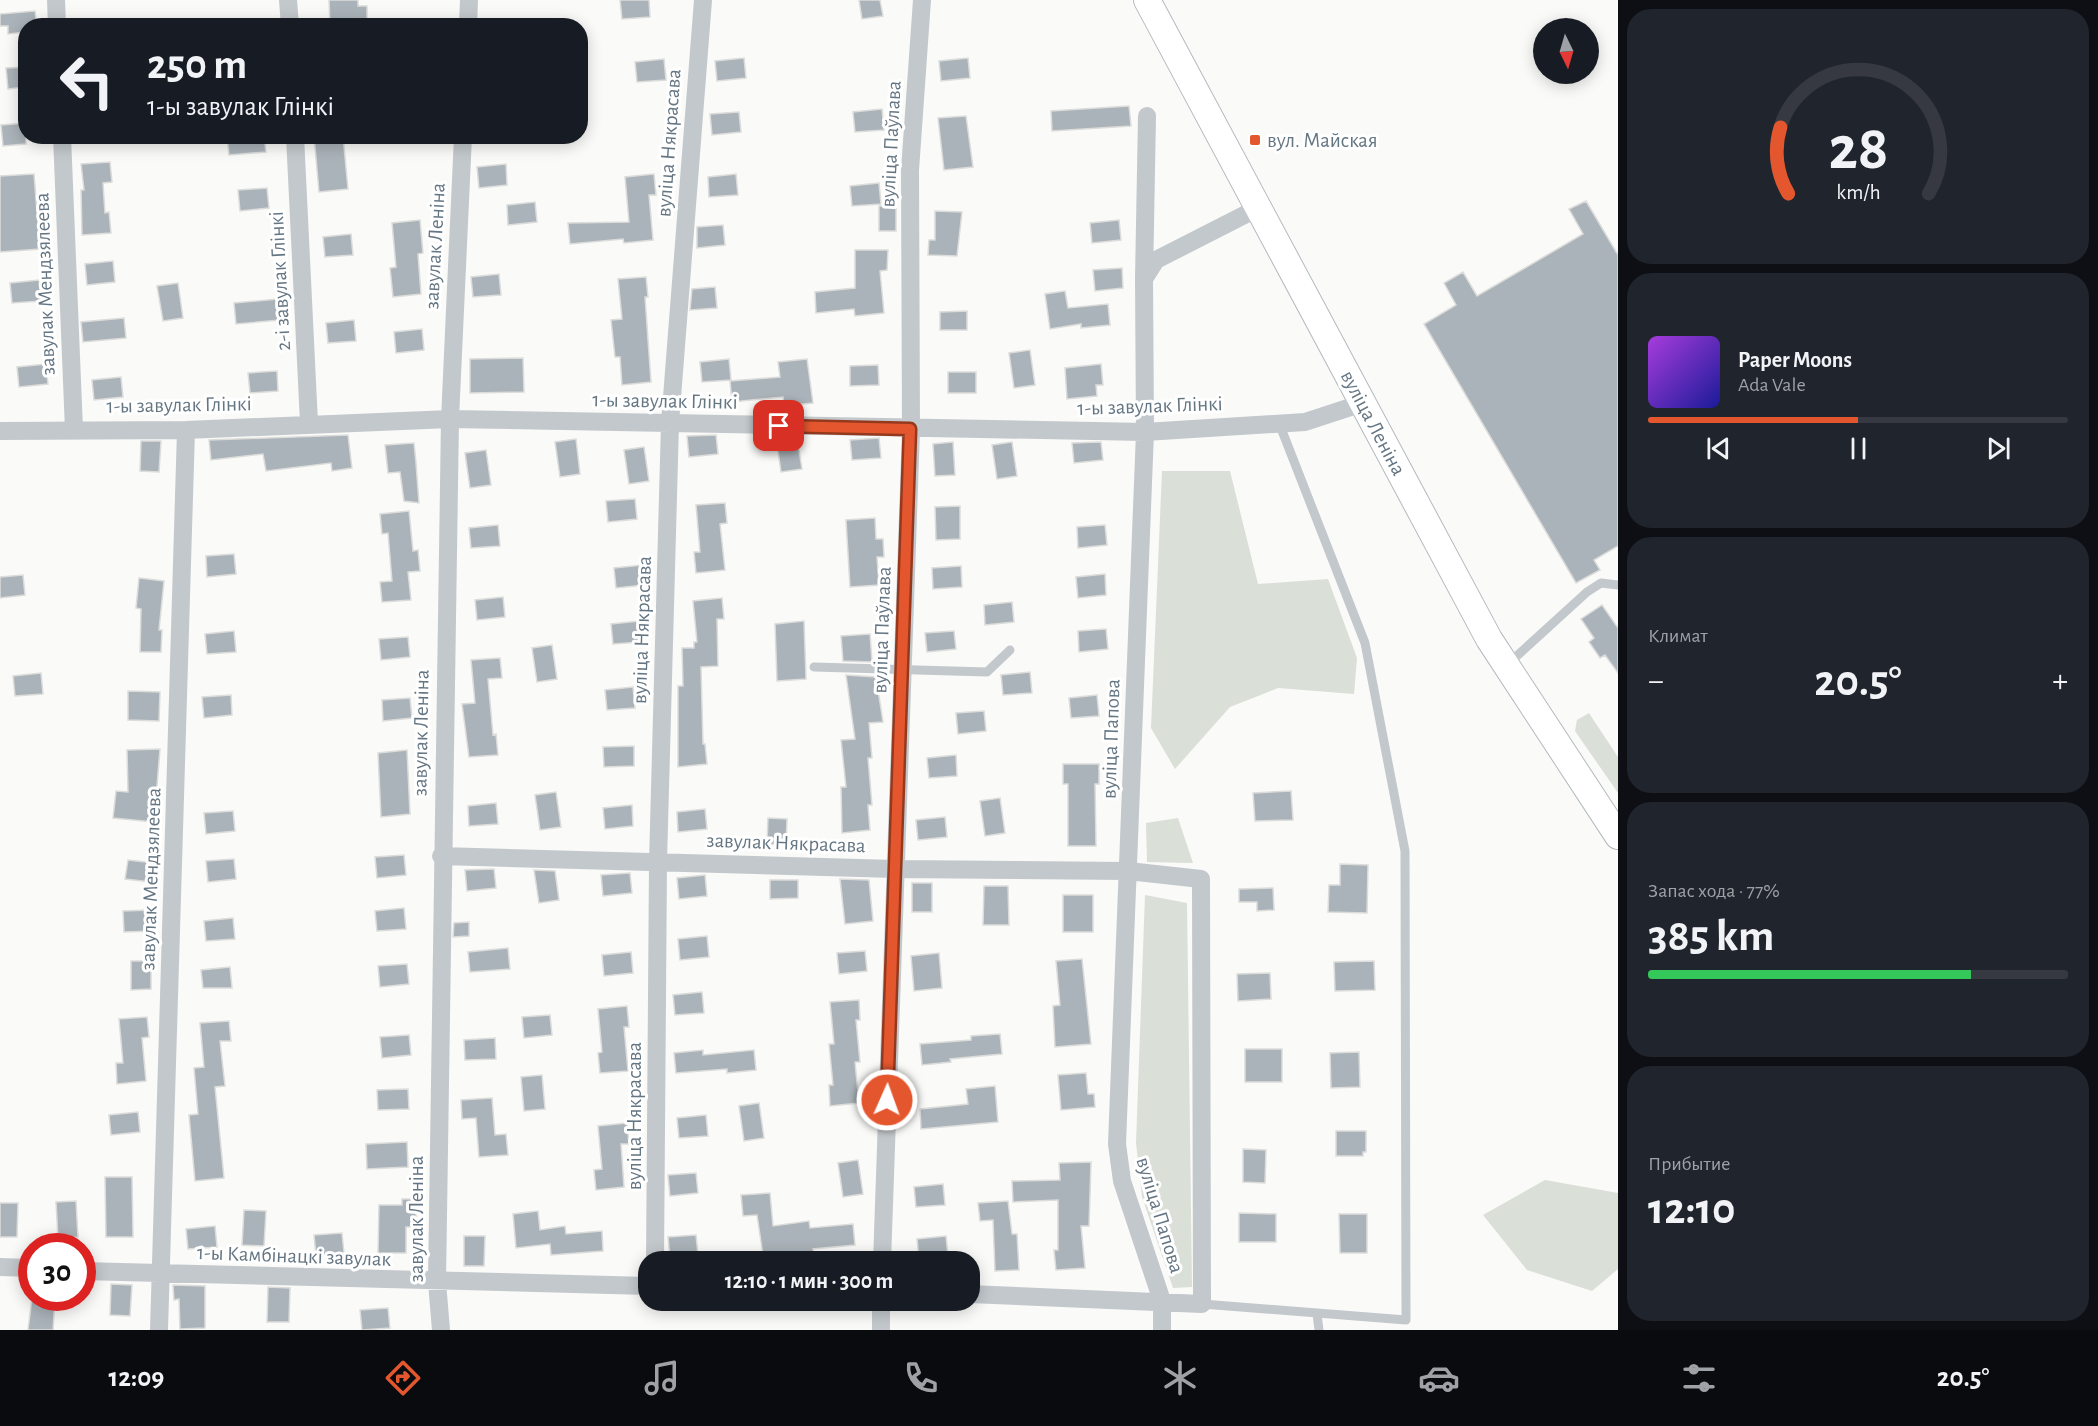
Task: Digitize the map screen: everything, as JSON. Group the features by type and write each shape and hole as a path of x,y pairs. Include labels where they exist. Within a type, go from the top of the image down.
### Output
{"main road":[{"name":"вуліца Леніна","path":"1147,0 1489,639 1618,836"}],"street":[{"path":"56,0 57,18"},
{"path":"288,0 289,18"},
{"path":"469,18 470,0"},
{"name":"вуліца Някрасава","path":"655,1251 658,862 670,423 702,0"},
{"name":"вуліца Паўлава","path":"882,1251 904,671 910,429 909,170 922,0"},
{"name":"вуліца Папова","path":"1147,116 1144,279 1145,432 1117,1144 1122,1181 1162,1301 1162,1330"},
{"name":"завулак Мендзялеева","path":"62,144 74,429"},
{"name":"2-і завулак Глінкі","path":"295,144 309,423"},
{"name":"завулак Леніна","path":"441,1330 437,1282 441,856 450,419 463,144"},
{"path":"1144,279 1156,260 1258,208"},
{"name":"1-ы завулак Глінкі","path":"0,431 186,429 450,419 1145,432 1305,422 1363,403"},
{"name":"завулак Мендзялеева","path":"159,1330 186,429"},
{"name":"завулак Някрасава","path":"441,856 895,869 1128,872 1201,879"},
{"name":"вуліца Папова","path":"1201,879 1202,1304"},
{"path":"0,1267 18,1268"},
{"name":"1-ы Камбінацкі завулак","path":"96,1272 638,1286"},
{"path":"980,1294 1202,1304"},
{"path":"881,1311 881,1330"}],"lane":[{"path":"1202,1304 1406,1320 1405,850 1365,644 1279,423"},
{"path":"1506,665 1587,592 1601,583 1618,585"},
{"path":"814,667 987,672 1010,650"},
{"path":"1317,1314 1319,1330"}],"shaded area":[{"path":"1162,471 1230,471 1258,584 1328,579 1357,658 1354,694 1278,688 1230,707 1175,769 1151,728"},
{"path":"1589,713 1618,757 1618,793 1575,731 1577,720"},
{"path":"1178,818 1193,863 1147,862 1146,823"},
{"path":"1145,895 1187,903 1192,1287 1173,1288 1142,1197 1136,1143"},
{"path":"1545,1180 1618,1193 1618,1269 1592,1291 1527,1270 1483,1215"}],"building":[{"path":"329,0 358,0 358,6 367,6 367,18 330,18"},
{"path":"620,0 649,0 650,17 622,19"},
{"path":"859,0 880,0 883,16 862,19"},
{"path":"35,11 36,18 18,18 18,33 8,34 8,26 0,26 0,14"},
{"path":"744,58 746,78 717,81 715,61"},
{"path":"968,58 970,78 941,81 939,61"},
{"path":"664,59 666,80 637,82 635,62"},
{"path":"18,67 18,88 8,89 6,68"},
{"path":"1129,106 1131,126 1052,131 1051,111"},
{"path":"882,109 884,130 855,132 853,112"},
{"path":"739,112 741,132 712,135 710,114"},
{"path":"966,116 973,167 944,170 938,118"},
{"path":"18,124 18,144 26,144 3,146 1,125"},
{"path":"228,144 265,144 266,152 229,155"},
{"path":"315,144 344,144 348,189 319,192"},
{"path":"110,162 112,182 103,183 105,213 109,212 111,233 82,235 81,190 84,190 81,164"},
{"path":"506,164 507,185 479,188 477,167"},
{"path":"34,174 40,249 0,252 0,176"},
{"path":"654,174 656,195 649,195 653,240 624,243 623,239 570,244 568,223 629,222 625,177"},
{"path":"736,174 738,195 709,197 708,177"},
{"path":"879,183 881,204 852,206 850,186"},
{"path":"267,188 269,208 240,211 238,190"},
{"path":"1586,201 1618,255 1618,546 1594,560 1600,570 1576,583 1424,324 1456,305 1444,283 1463,272 1477,296 1583,234 1569,209"},
{"path":"535,202 537,222 508,225 507,205"},
{"path":"879,206 896,206 896,231 879,231"},
{"path":"935,211 962,212 957,256 928,255 929,240 935,240"},
{"path":"420,220 423,253 418,254 421,294 393,297 390,268 396,267 392,223"},
{"path":"1119,220 1121,240 1092,243 1090,223"},
{"path":"723,225 725,245 697,248 697,227"},
{"path":"351,234 353,255 325,257 323,237"},
{"path":"855,250 888,250 887,270 880,271 884,313 855,316 854,309 816,313 815,292 855,288"},
{"path":"113,261 115,282 87,285 85,264"},
{"path":"1122,268 1123,288 1095,291 1093,270"},
{"path":"499,274 501,295 473,297 471,277"},
{"path":"646,277 648,297 645,297 651,382 622,385 620,357 615,357 611,320 622,319 618,279"},
{"path":"39,280 41,301 12,303 10,283"},
{"path":"178,283 183,318 163,321 157,286"},
{"path":"715,287 717,308 690,310 692,289"},
{"path":"1065,291 1068,308 1108,304 1110,325 1081,328 1081,324 1050,329 1045,294"},
{"path":"278,299 280,320 236,324 234,303"},
{"path":"967,311 967,330 940,330 940,312"},
{"path":"124,318 126,338 83,342 81,322"},
{"path":"354,320 356,341 328,343 326,323"},
{"path":"422,329 424,350 396,353 394,332"},
{"path":"1030,350 1035,385 1014,388 1009,353"},
{"path":"523,358 524,392 470,393 470,359"},
{"path":"729,359 731,380 702,382 700,362"},
{"path":"807,359 813,403 784,406 783,397 732,402 730,381 780,377 778,362"},
{"path":"46,364 48,384 19,387 17,367"},
{"path":"1101,364 1103,385 1096,385 1097,396 1067,399 1065,368"},
{"path":"878,365 879,385 850,386 850,366"},
{"path":"277,371 278,391 250,393 248,373"},
{"path":"948,372 976,372 976,393 948,393"},
{"path":"121,377 123,397 94,400 92,380"},
{"path":"348,435 352,468 332,471 331,463 266,471 263,454 211,460 209,440"},
{"path":"716,435 718,454 689,457 687,436"},
{"path":"776,437 797,437 802,469 781,472"},
{"path":"879,438 881,458 852,460 850,440"},
{"path":"576,439 580,474 560,477 555,442"},
{"path":"141,441 161,441 159,472 140,471"},
{"path":"953,442 955,475 935,476 933,444"},
{"path":"1012,442 1017,476 997,479 992,445"},
{"path":"1101,442 1103,460 1074,463 1072,443"},
{"path":"414,443 419,503 404,501 400,472 388,473 385,445"},
{"path":"644,447 649,481 629,484 624,450"},
{"path":"486,450 491,485 470,488 465,453"},
{"path":"635,499 637,519 608,522 606,501"},
{"path":"725,503 727,523 720,524 725,570 696,573 694,552 700,552 696,505"},
{"path":"960,506 960,539 936,540 935,507"},
{"path":"409,511 413,551 418,550 420,571 408,572 411,600 382,602 380,582 392,581 388,533 382,534 380,514"},
{"path":"875,518 876,539 883,539 884,557 877,557 879,585 850,587 846,520"},
{"path":"498,525 500,546 471,548 469,528"},
{"path":"1105,525 1107,545 1078,548 1077,527"},
{"path":"234,554 236,574 207,577 206,556"},
{"path":"643,565 644,585 616,588 614,568"},
{"path":"961,566 962,587 933,589 932,568"},
{"path":"1105,574 1106,595 1078,598 1076,577"},
{"path":"23,575 25,595 0,598 0,577"},
{"path":"139,578 164,581 159,630 162,630 161,652 140,652 141,609 136,608"},
{"path":"503,597 505,617 477,620 475,600"},
{"path":"722,598 724,619 717,619 718,666 701,667 703,744 705,744 707,764 678,767 678,686 683,686 682,648 694,648 694,642 697,642 693,601"},
{"path":"1012,602 1014,622 985,625 984,605"},
{"path":"1602,605 1618,628 1618,673 1605,655 1600,658 1589,642 1594,638 1581,619"},
{"path":"640,621 641,642 613,644 611,624"},
{"path":"804,621 806,679 777,681 775,624"},
{"path":"1106,629 1108,649 1079,652 1078,631"},
{"path":"234,631 236,652 207,654 205,634"},
{"path":"954,631 956,649 927,652 925,633"},
{"path":"870,634 872,662 843,661 841,636"},
{"path":"408,637 410,657 381,660 379,639"},
{"path":"552,645 557,679 537,682 532,648"},
{"path":"500,658 502,678 488,679 493,735 496,734 498,755 469,757 462,704 475,703 471,660"},
{"path":"1030,672 1032,693 1003,695 1001,675"},
{"path":"41,673 43,694 15,696 13,676"},
{"path":"846,675 876,677 883,722 869,723 872,758 868,758 872,805 868,805 870,830 842,833 841,787 846,787 841,740 855,739"},
{"path":"633,687 635,708 607,710 605,690"},
{"path":"128,691 160,692 159,721 128,720"},
{"path":"231,695 232,715 204,718 202,697"},
{"path":"1097,695 1099,716 1071,718 1069,698"},
{"path":"410,698 412,718 383,721 382,700"},
{"path":"984,711 986,731 958,734 956,713"},
{"path":"634,746 634,766 604,767 603,747"},
{"path":"160,749 154,822 113,818 116,791 128,792 127,750"},
{"path":"407,750 410,814 381,817 378,753"},
{"path":"956,755 957,776 929,778 927,758"},
{"path":"1063,764 1099,764 1099,784 1095,784 1096,846 1068,846 1068,784 1063,784"},
{"path":"1291,791 1293,820 1255,821 1253,793"},
{"path":"556,792 561,827 540,830 535,795"},
{"path":"1000,798 1005,833 985,836 980,801"},
{"path":"496,803 498,824 469,826 468,806"},
{"path":"632,805 633,826 605,829 603,808"},
{"path":"705,809 707,829 678,832 677,812"},
{"path":"233,811 235,831 206,834 204,813"},
{"path":"945,817 947,837 918,840 916,820"},
{"path":"768,818 787,819 786,845 767,844"},
{"path":"404,855 406,875 377,878 375,857"},
{"path":"234,859 236,879 208,882 206,861"},
{"path":"128,860 154,863 151,882 125,879"},
{"path":"1340,864 1368,865 1367,913 1328,912 1329,885 1340,885"},
{"path":"494,869 496,888 467,891 465,870"},
{"path":"534,870 555,871 559,900 539,903"},
{"path":"630,873 632,893 603,896 601,875"},
{"path":"705,875 707,896 679,899 677,878"},
{"path":"840,879 869,880 873,921 845,924"},
{"path":"770,880 798,880 798,898 770,899"},
{"path":"912,883 932,883 932,912 912,912"},
{"path":"984,886 1008,886 1009,925 983,925"},
{"path":"1273,888 1274,910 1257,911 1257,902 1239,902 1239,889"},
{"path":"1063,895 1093,895 1093,932 1063,932"},
{"path":"404,908 406,929 377,931 375,911"},
{"path":"152,910 153,931 124,932 123,911"},
{"path":"233,918 235,939 206,941 204,921"},
{"path":"469,922 469,936 453,937 454,923"},
{"path":"707,936 709,957 680,960 678,939"},
{"path":"508,948 510,969 470,972 468,952"},
{"path":"865,951 867,971 839,974 837,953"},
{"path":"631,952 633,973 604,976 602,955"},
{"path":"939,953 942,988 914,991 911,956"},
{"path":"1082,959 1091,1044 1055,1047 1053,1006 1060,1005 1056,961"},
{"path":"131,961 151,961 151,989 131,990"},
{"path":"1374,961 1375,990 1335,991 1334,962"},
{"path":"407,964 409,984 380,987 378,966"},
{"path":"230,967 232,988 203,988 201,970"},
{"path":"1270,973 1271,999 1238,1001 1237,974"},
{"path":"702,992 704,1013 675,1015 673,995"},
{"path":"859,1000 860,1020 856,1020 860,1062 855,1062 859,1103 830,1106 829,1085 833,1085 829,1044 834,1044 830,1002"},
{"path":"627,1006 629,1027 624,1027 628,1071 600,1073 598,1053 602,1052 598,1009"},
{"path":"550,1015 552,1035 524,1038 522,1017"},
{"path":"147,1017 149,1037 142,1038 146,1081 117,1084 116,1063 123,1063 119,1019"},
{"path":"229,1021 231,1041 220,1041 225,1086 215,1087 224,1178 195,1181 189,1115 198,1114 194,1068 204,1067 200,1023"},
{"path":"1000,1034 1002,1054 950,1059 951,1062 922,1065 920,1044 971,1040 971,1036"},
{"path":"409,1035 411,1055 382,1058 380,1037"},
{"path":"495,1038 496,1059 465,1060 464,1040"},
{"path":"1245,1049 1282,1049 1282,1082 1245,1082"},
{"path":"703,1050 703,1055 754,1050 756,1070 727,1073 727,1069 676,1073 674,1053"},
{"path":"1359,1052 1360,1087 1331,1088 1330,1053"},
{"path":"1086,1073 1088,1094 1094,1094 1095,1107 1061,1110 1058,1075"},
{"path":"542,1075 545,1109 524,1111 521,1077"},
{"path":"995,1086 998,1122 921,1129 920,1109 968,1104 966,1089"},
{"path":"408,1089 409,1109 378,1110 377,1090"},
{"path":"492,1098 495,1135 506,1134 508,1155 479,1157 476,1118 462,1119 461,1100"},
{"path":"759,1103 764,1138 744,1141 739,1106"},
{"path":"138,1112 140,1132 111,1135 109,1115"},
{"path":"706,1115 708,1136 679,1138 677,1118"},
{"path":"627,1123 629,1144 621,1144 624,1187 596,1190 594,1170 602,1169 598,1126"},
{"path":"1336,1131 1366,1131 1366,1152 1363,1152 1363,1156 1336,1156"},
{"path":"407,1142 408,1167 367,1169 366,1144"},
{"path":"1243,1149 1266,1150 1265,1183 1243,1182"},
{"path":"858,1160 863,1194 843,1197 838,1163"},
{"path":"1091,1162 1089,1226 1081,1226 1085,1268 1056,1270 1054,1250 1058,1250 1058,1200 1013,1202 1012,1181 1060,1180 1059,1163"},
{"path":"696,1173 698,1193 670,1196 668,1175"},
{"path":"105,1177 132,1177 133,1237 106,1237"},
{"path":"943,1184 945,1205 916,1207 914,1187"},
{"path":"770,1193 773,1226 809,1221 810,1228 853,1224 855,1245 813,1249 813,1251 762,1251 757,1215 743,1216 741,1195"},
{"path":"402,1199 416,1199 416,1227 406,1227 406,1253 378,1253 379,1205 402,1205"},
{"path":"76,1201 78,1233 58,1233 56,1202"},
{"path":"1008,1201 1012,1234 1017,1234 1019,1270 995,1271 993,1220 980,1221 978,1203"},
{"path":"0,1203 18,1203 17,1237 0,1237"},
{"path":"244,1210 266,1211 264,1246 242,1245"},
{"path":"538,1211 540,1230 565,1226 566,1234 602,1231 603,1251 551,1255 550,1244 516,1248 513,1214"},
{"path":"1239,1213 1276,1214 1276,1242 1239,1242"},
{"path":"1339,1214 1367,1214 1367,1253 1340,1253"},
{"path":"215,1226 217,1247 188,1249 186,1229"},
{"path":"342,1233 344,1253 316,1256 314,1235"},
{"path":"696,1235 698,1251 669,1251 668,1237"},
{"path":"464,1236 485,1236 484,1266 464,1266"},
{"path":"946,1236 948,1251 918,1251 917,1239"},
{"path":"111,1284 132,1285 130,1316 110,1315"},
{"path":"173,1285 205,1286 205,1328 180,1329 179,1299 174,1300"},
{"path":"268,1287 290,1288 289,1322 267,1322"},
{"path":"388,1308 390,1328 362,1330 360,1310"},
{"path":"30,1311 54,1311 53,1330 28,1330"}],"place":[{"name":"вул. Майская","path":"1255,140"}],"route":[{"path":"779,426 910,429 904,671 887,1100"}]}
